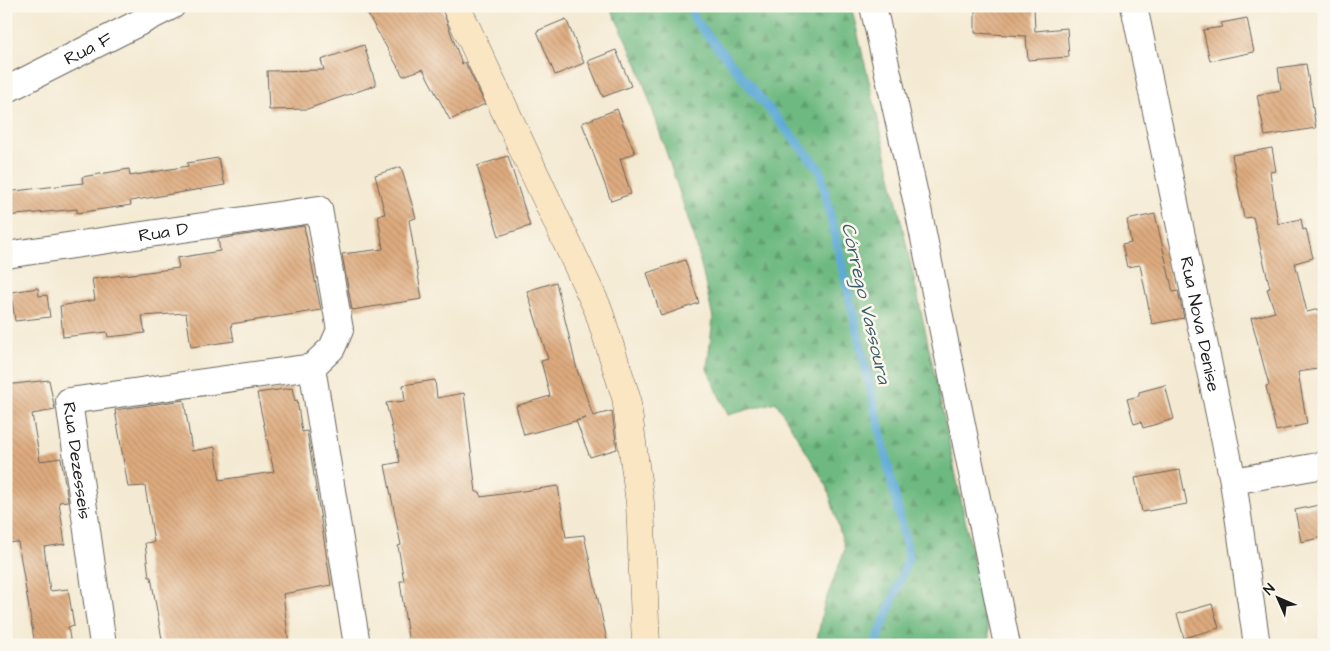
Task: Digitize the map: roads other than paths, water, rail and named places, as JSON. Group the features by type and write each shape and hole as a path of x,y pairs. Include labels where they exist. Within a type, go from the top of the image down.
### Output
{"main road":[{"path":"456,6 598,309 626,397 640,503 646,645"}],"street":[{"name":"Rua F","path":"6,90 172,6"},
{"path":"873,6 918,204 1006,645"},
{"name":"Rua Nova Denise","path":"1137,7 1233,481 1257,645"},
{"name":"Rua D","path":"6,254 319,209 340,330 332,348 312,367"},
{"path":"312,367 357,645"},
{"name":"Rua Dezesseis","path":"103,645 69,401 312,367"},
{"path":"1233,481 1324,465"}],"waterway":[{"name":"Córrego Vassoura","path":"690,6 695,20 820,170 909,557 875,645"}]}
